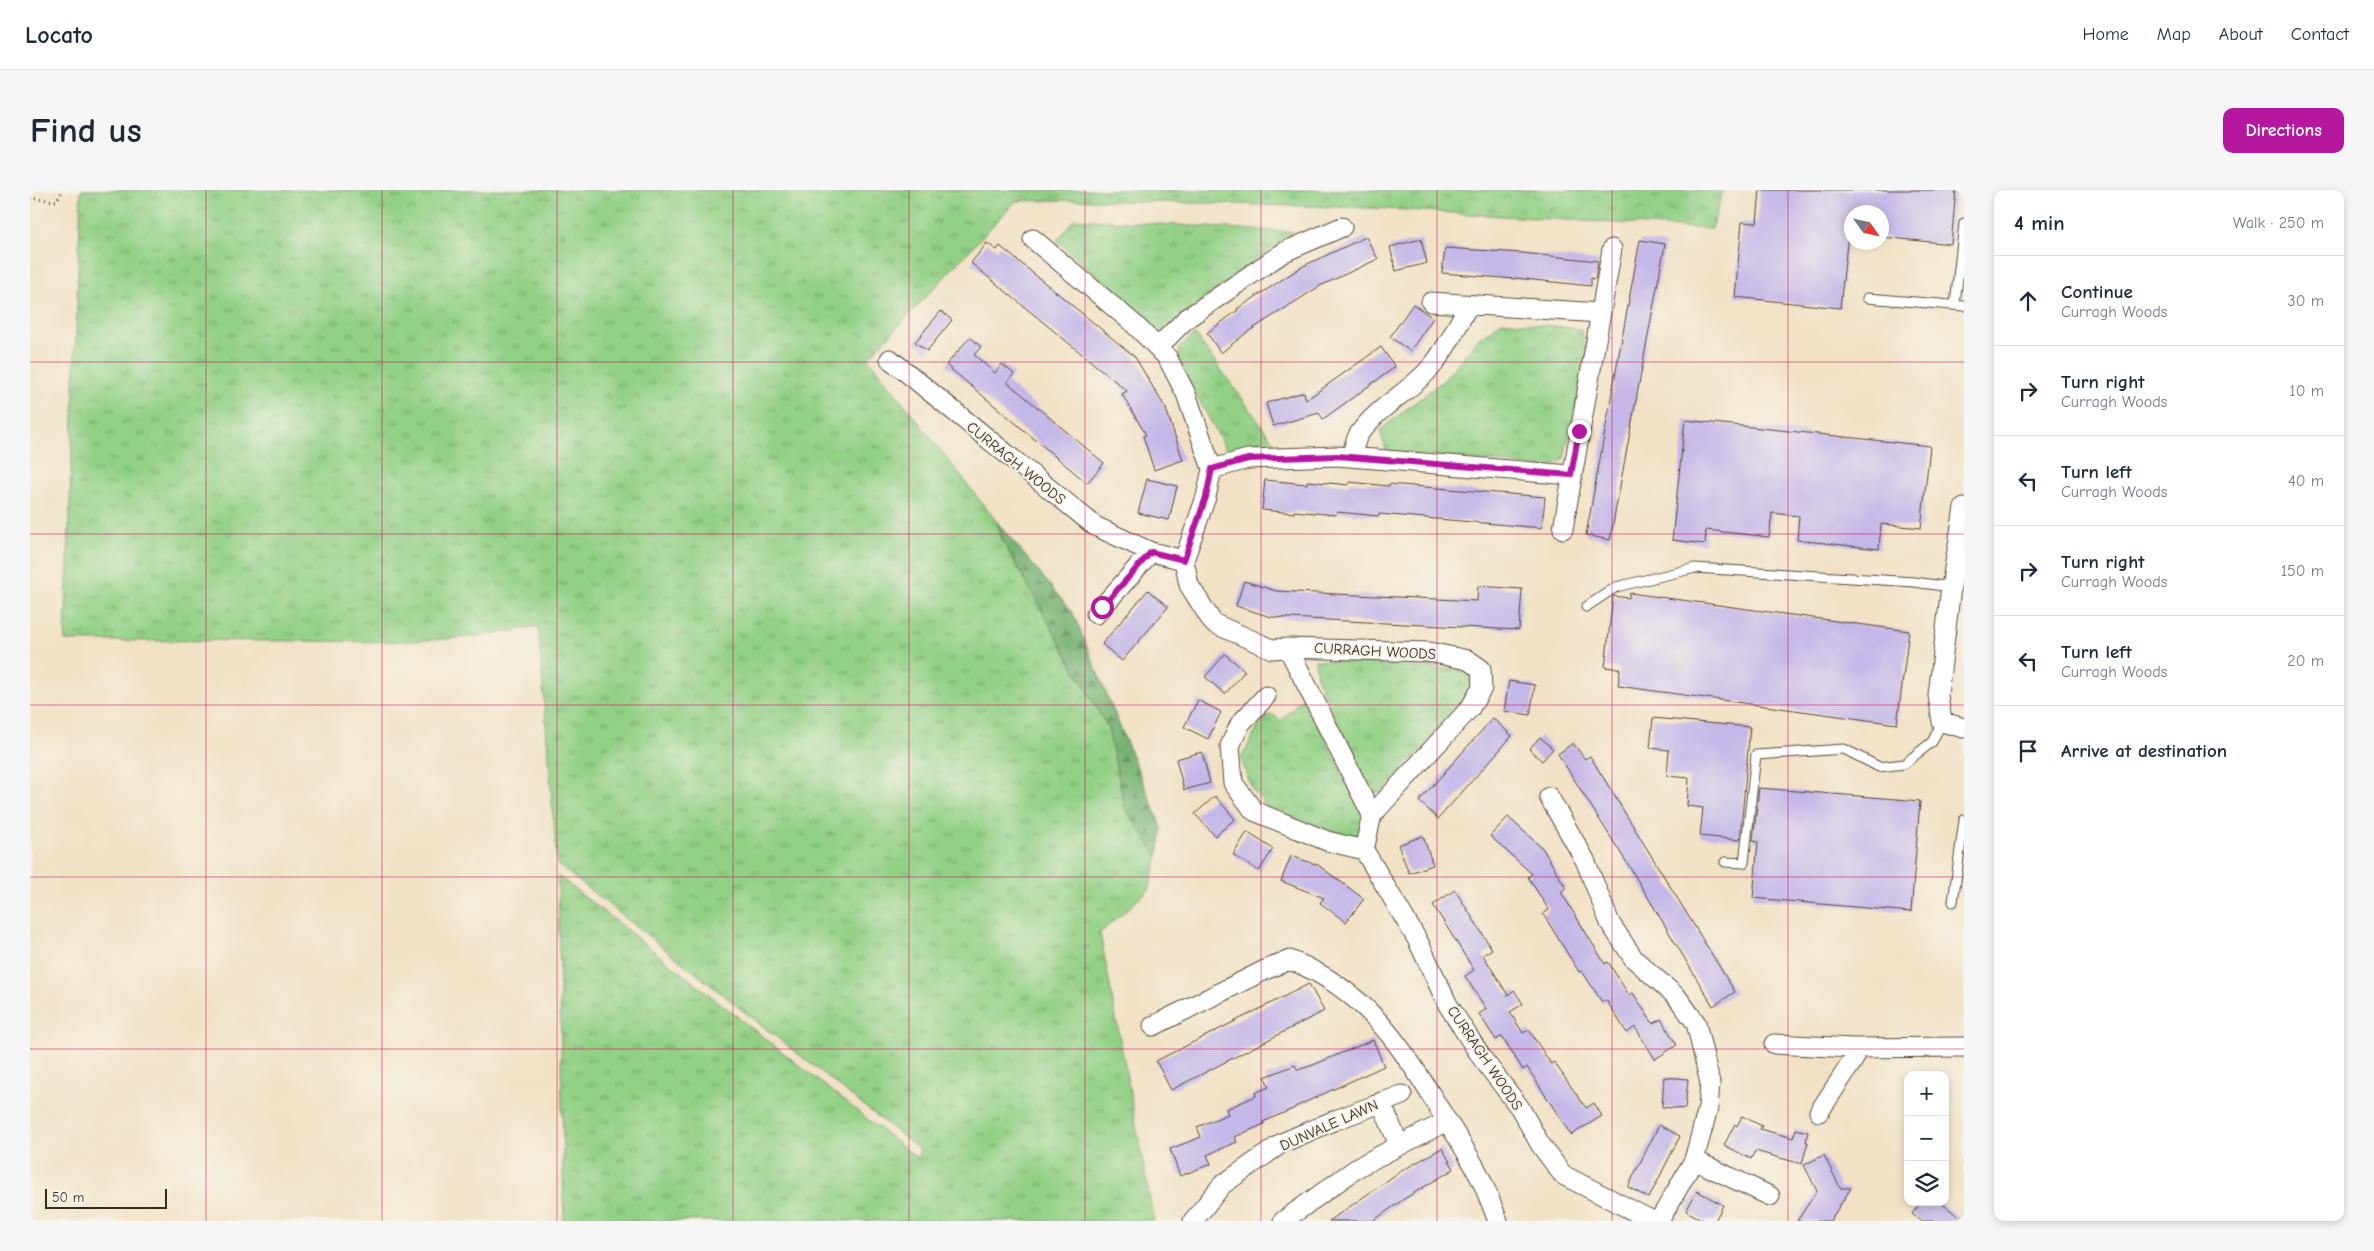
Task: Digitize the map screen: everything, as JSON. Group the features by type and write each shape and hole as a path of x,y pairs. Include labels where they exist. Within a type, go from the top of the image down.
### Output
{"street":[{"path":"1158,347 1186,319 1284,252 1342,227"},
{"path":"1033,239 1134,324 1158,347 1167,357 1186,394 1212,469 1206,497 1184,560"},
{"path":"1563,529 1612,249"},
{"path":"1431,302 1600,313"},
{"path":"1351,456 1358,436 1369,421 1397,399 1432,366 1453,336 1468,305"},
{"name":"CURRAGH WOODS","path":"890,359 1095,526 1151,552 1184,560 1189,585 1213,623 1272,649 1429,652 1468,660 1481,669 1482,688 1470,708 1372,815 1364,850 1418,941 1448,1005 1482,1058 1520,1108 1540,1144 1563,1175 1653,1221"},
{"path":"1212,469 1248,459 1351,456 1571,475"},
{"path":"1964,508 1962,536 1951,587 1938,695 1942,722 1964,728"},
{"path":"1096,614 1151,552"},
{"name":"CURRAGH WOODS","path":"1288,648 1372,815"},
{"path":"1266,696 1240,724 1230,746 1233,783 1254,811 1327,841 1364,850"},
{"path":"1549,797 1584,860 1610,924 1634,959 1677,997 1696,1023 1710,1083 1708,1108 1694,1160 1659,1221"},
{"path":"1153,1026 1265,970 1290,960 1316,970 1351,995 1380,1021 1401,1049 1473,1163 1498,1221"},
{"path":"1774,1044 1852,1048 1957,1048"},
{"path":"1819,1112 1854,1059 1852,1048"},
{"name":"DUNVALE LAWN","path":"1193,1221 1222,1185 1282,1143 1402,1095"},
{"path":"1381,1102 1399,1144"},
{"path":"1283,1221 1360,1166 1399,1144 1447,1121"},
{"path":"1694,1160 1770,1196"}],"lane":[{"path":"1867,298 1960,306 1964,223"},
{"path":"1586,607 1616,587 1695,568 1914,582 1951,587"},
{"path":"1725,862 1744,863 1756,755 1844,749 1879,767 1904,764 1932,742 1942,722"},
{"path":"1953,902 1964,820"}],"path":[{"path":"30,198 56,201 63,190"}],"green space":[{"path":"81,190 1723,190 1712,229 1373,208 1080,200 1016,201 868,358 997,522 1002,540 1108,728 1125,808 1158,856 1149,890 1100,933 1154,1221 564,1221 558,876 917,1158 920,1150 557,864 538,626 477,636 418,641 65,641"},
{"path":"1074,219 1293,232 1160,333 1057,241"},
{"path":"1503,321 1581,329 1587,355 1564,459 1549,468 1386,451 1380,430 1445,379 1479,338"},
{"path":"1195,334 1275,444 1229,455 1180,365 1179,348"},
{"path":"997,522 1073,613 1162,828 1158,856 1125,808 1108,728 1004,543"},
{"path":"1315,660 1465,670 1474,677 1474,692 1381,793 1370,791 1317,678"},
{"path":"1304,696 1366,821 1355,838 1269,809 1253,791 1241,759 1262,719 1272,714 1281,721"}],"building":[{"path":"1760,190 1956,190 1951,244 1889,238 1889,205 1844,205 1844,250 1846,250 1840,308 1735,297 1742,222 1757,223"},
{"path":"1366,237 1378,259 1320,286 1246,333 1221,353 1207,333 1237,309 1303,266"},
{"path":"1421,239 1427,263 1396,271 1390,247"},
{"path":"1640,240 1665,244 1610,540 1586,535"},
{"path":"987,243 997,250 1000,246 1135,357 1166,409 1183,460 1154,470 1143,436 1146,435 1122,394 1127,391 971,263"},
{"path":"1445,248 1522,253 1598,261 1595,279 1591,278 1591,286 1442,273"},
{"path":"1413,304 1433,318 1410,351 1390,337"},
{"path":"941,311 952,320 927,351 915,342"},
{"path":"970,337 981,347 974,355 995,373 1002,364 1014,374 1007,382 1104,463 1087,483 946,365"},
{"path":"1381,347 1395,367 1323,419 1319,413 1273,426 1266,403 1304,392 1306,400"},
{"path":"1685,420 1930,446 1921,528 1881,524 1879,549 1797,540 1799,516 1772,513 1769,537 1706,530 1705,544 1672,540"},
{"path":"1147,479 1177,486 1169,520 1138,513"},
{"path":"1265,480 1307,484 1307,481 1349,485 1349,482 1389,486 1389,484 1545,497 1542,528 1379,514 1379,516 1337,512 1336,515 1262,510"},
{"path":"1244,581 1276,591 1477,601 1478,586 1522,589 1519,630 1271,617 1236,606"},
{"path":"1148,590 1168,607 1122,661 1102,644"},
{"path":"1630,593 1909,631 1897,724 1618,686 1620,669 1605,667 1613,596 1629,598"},
{"path":"1225,654 1245,671 1225,694 1205,677"},
{"path":"1509,681 1535,685 1530,715 1504,711"},
{"path":"1198,700 1221,712 1208,739 1184,727"},
{"path":"1493,718 1512,736 1438,819 1419,801"},
{"path":"1653,718 1750,727 1740,840 1700,836 1703,808 1687,806 1689,778 1667,776 1669,750 1650,748"},
{"path":"1540,737 1553,749 1542,761 1529,749"},
{"path":"1573,743 1585,759 1590,756 1735,992 1713,1006 1634,874 1558,754"},
{"path":"1202,752 1210,783 1184,790 1176,759"},
{"path":"1759,788 1920,801 1911,912 1753,898 1758,842 1753,841"},
{"path":"1215,796 1235,819 1215,836 1195,814"},
{"path":"1508,817 1543,849 1566,888 1561,892 1605,964 1608,962 1629,995 1633,993 1653,1024 1661,1019 1677,1045 1655,1059 1635,1027 1627,1033 1606,1000 1602,1002 1582,971 1579,972 1543,914 1549,910 1528,877 1532,874 1490,836"},
{"path":"1247,832 1273,849 1259,871 1233,855"},
{"path":"1423,836 1433,865 1409,873 1398,845"},
{"path":"1291,856 1318,865 1364,899 1346,922 1320,903 1324,898 1281,881"},
{"path":"1455,890 1492,949 1483,955 1508,995 1514,990 1523,1004 1510,1012 1523,1033 1529,1030 1551,1064 1554,1062 1586,1108 1594,1103 1602,1116 1571,1135 1527,1067 1523,1070 1502,1036 1496,1040 1479,1014 1486,1009 1465,976 1474,970 1433,905"},
{"path":"1309,984 1324,1011 1171,1090 1156,1061"},
{"path":"1373,1040 1384,1066 1235,1137 1237,1142 1207,1155 1211,1164 1180,1176 1170,1149 1201,1137 1197,1127 1228,1114 1226,1109 1256,1096 1255,1093 1269,1087 1265,1077 1295,1065 1298,1070 1313,1065"},
{"path":"1664,1077 1688,1079 1685,1109 1662,1107"},
{"path":"1742,1116 1762,1126 1760,1129 1793,1138 1796,1129 1808,1132 1806,1142 1808,1142 1802,1164 1755,1151 1751,1159 1724,1145 1735,1124 1737,1126"},
{"path":"1659,1125 1680,1136 1649,1198 1628,1187"},
{"path":"1442,1148 1454,1169 1404,1199 1373,1221 1329,1221 1398,1173"},
{"path":"1824,1155 1840,1188 1851,1188 1830,1221 1797,1221 1817,1191 1804,1165"},
{"path":"1697,1191 1723,1205 1715,1221 1705,1221 1686,1211"},
{"path":"1918,1206 1945,1206 1964,1221 1921,1221 1912,1214"}],"route":[{"path":"1102,607 1151,552 1184,560 1206,497 1212,469 1248,459 1351,456 1571,475 1579,431"}]}
